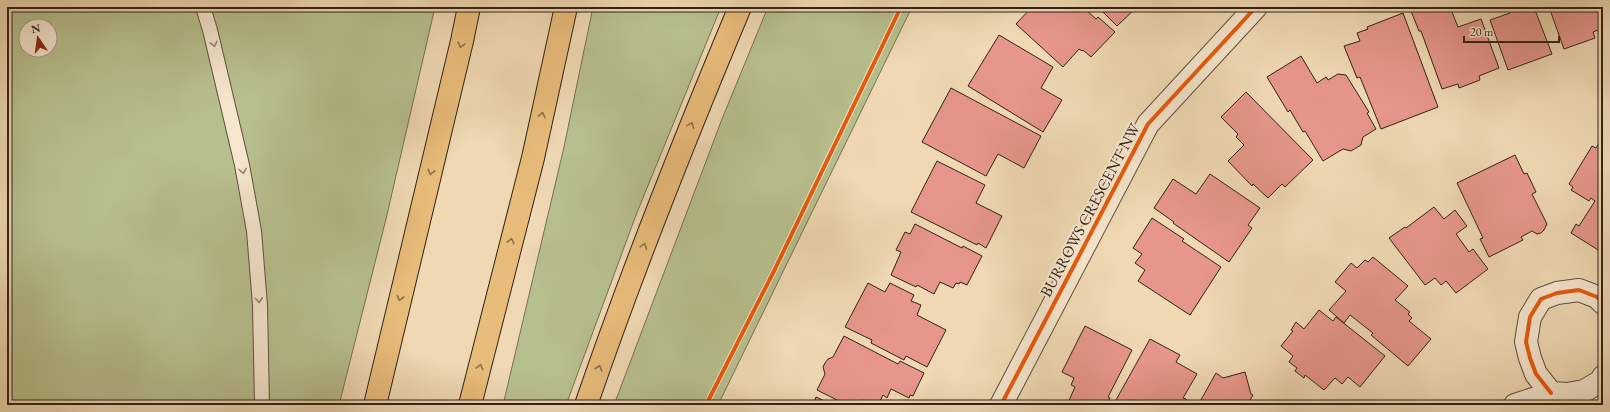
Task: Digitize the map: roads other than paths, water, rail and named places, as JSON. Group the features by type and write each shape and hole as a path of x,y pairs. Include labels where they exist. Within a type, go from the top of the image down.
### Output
{"highway":[{"path":"375,405 469,7"},
{"path":"470,405 533,158 566,7"},
{"path":"586,405 609,338 698,107 740,7"}],"street":[{"name":"BURROWS CRESCENT NW","path":"1001,405 1148,124 1256,7"},
{"path":"1552,393 1536,374 1530,358 1526,342 1530,317 1541,299 1557,293 1579,290 1597,297 1603,303"},
{"path":"1515,405 1552,393 1567,394 1584,391 1601,381 1603,378"}],"lane":[{"path":"203,7 210,30 242,165 254,231 260,305 262,405"}]}
